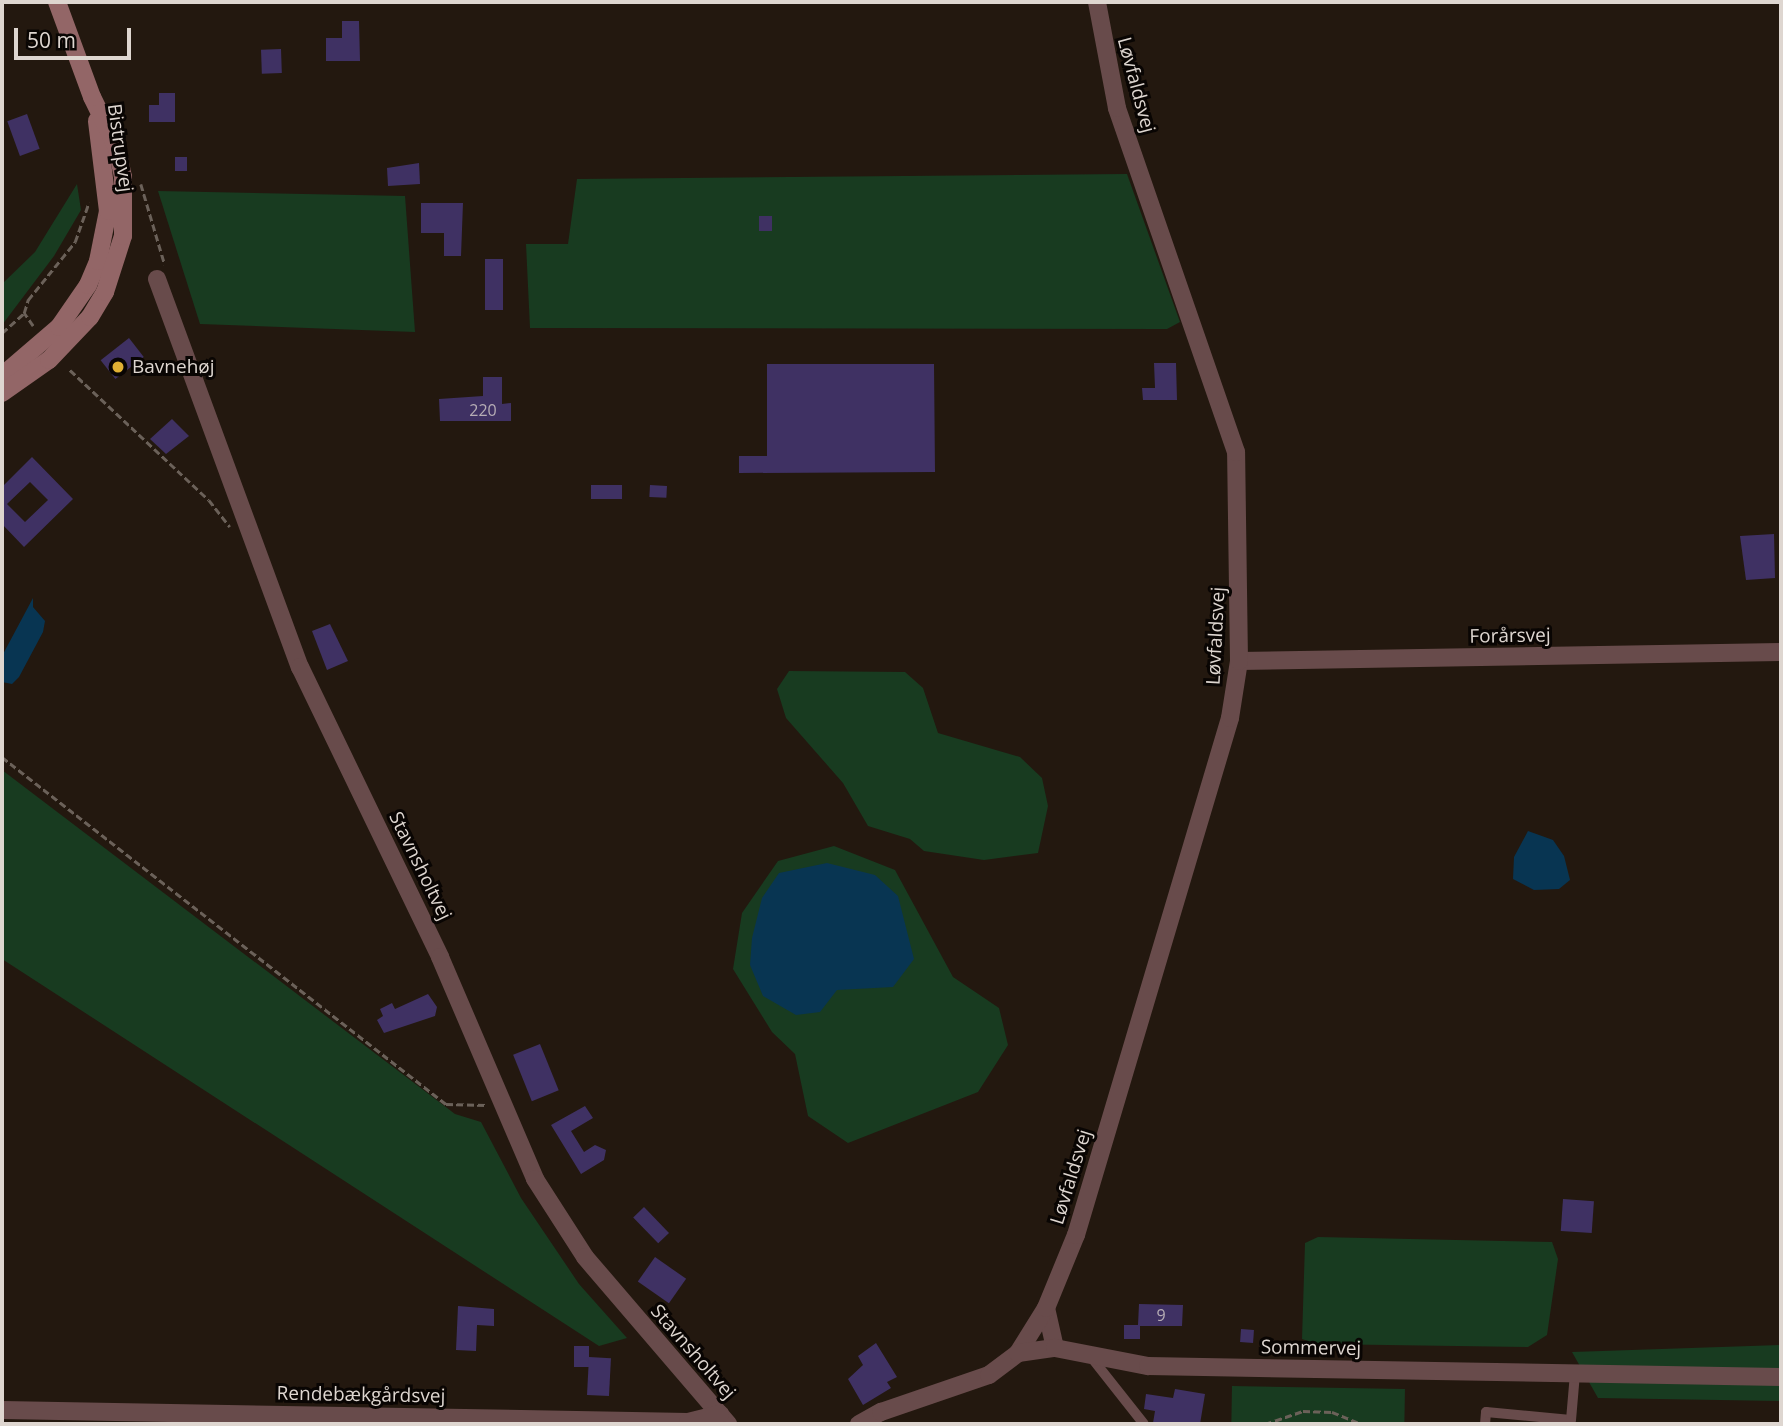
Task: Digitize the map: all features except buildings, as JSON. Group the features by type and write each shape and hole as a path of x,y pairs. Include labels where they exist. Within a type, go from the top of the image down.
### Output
{"main road":[{"name":"Bistrupvej","path":"2,393 71,340 105,292 116,264 124,216 124,177 117,148 92,97 57,2"},
{"name":"Bistrupvej","path":"2,376 59,327 88,285 98,261 107,211 107,185 92,97"}],"street":[{"name":"Løvfaldsvej","path":"1018,1353 1046,1308 1080,1222 1230,718 1239,661 1237,452 1117,108 1097,2"},
{"name":"Stavnsholtvej","path":"163,278 300,667 440,957 499,1105 535,1179 584,1257 724,1419"},
{"name":"Forårsvej","path":"1239,661 1781,652"},
{"path":"1046,1308 1055,1348"},
{"name":"Sommervej","path":"859,1424 881,1412 989,1375 1018,1353 1055,1348 1148,1366 1781,1377"},
{"name":"Rendebækgårdsvej","path":"2,1410 688,1422 724,1419"}],"lane":[{"path":"1091,1356 1144,1424"},
{"path":"1485,1424 1486,1412 1573,1422 1575,1373"}],"path":[{"path":"138,172 163,278"},
{"path":"2,333 24,313 28,300 75,242 91,192"},
{"path":"24,313 34,327"},
{"path":"70,370 209,500 234,534"},
{"path":"2,757 446,1104 499,1105"},
{"path":"1265,1424 1303,1411 1332,1412 1361,1424"}],"green space":[{"path":"1127,174 1180,322 1167,329 530,328 526,244 568,244 577,179"},
{"path":"77,184 81,210 54,256 2,325 2,284 35,252"},
{"path":"158,191 405,196 415,332 200,324"},
{"path":"789,671 905,672 923,688 938,733 1020,757 1042,778 1048,806 1038,853 984,860 924,851 910,839 868,826 843,783 786,718 777,689"},
{"path":"2,770 455,1114 481,1122 521,1198 579,1284 627,1338 599,1346 2,959"},
{"path":"834,846 895,870 953,977 999,1008 1008,1045 978,1092 848,1143 808,1116 795,1054 772,1032 733,969 742,913 778,861"},
{"path":"1318,1237 1552,1242 1558,1259 1547,1335 1528,1347 1317,1344 1302,1339 1305,1243"},
{"path":"1781,1345 1781,1401 1598,1398 1572,1352"},
{"path":"1232,1386 1405,1389 1404,1424 1231,1424"}],"water":[{"path":"33,598 33,607 45,621 43,632 19,677 12,684 2,682 2,656"},
{"path":"1528,831 1553,840 1564,856 1570,880 1559,889 1534,890 1513,879 1514,857"},
{"path":"827,863 875,875 898,896 914,959 893,987 837,990 820,1012 796,1015 763,996 750,965 752,938 762,898 779,873"}],"place":[{"name":"Bavnehøj","path":"118,367"}]}
